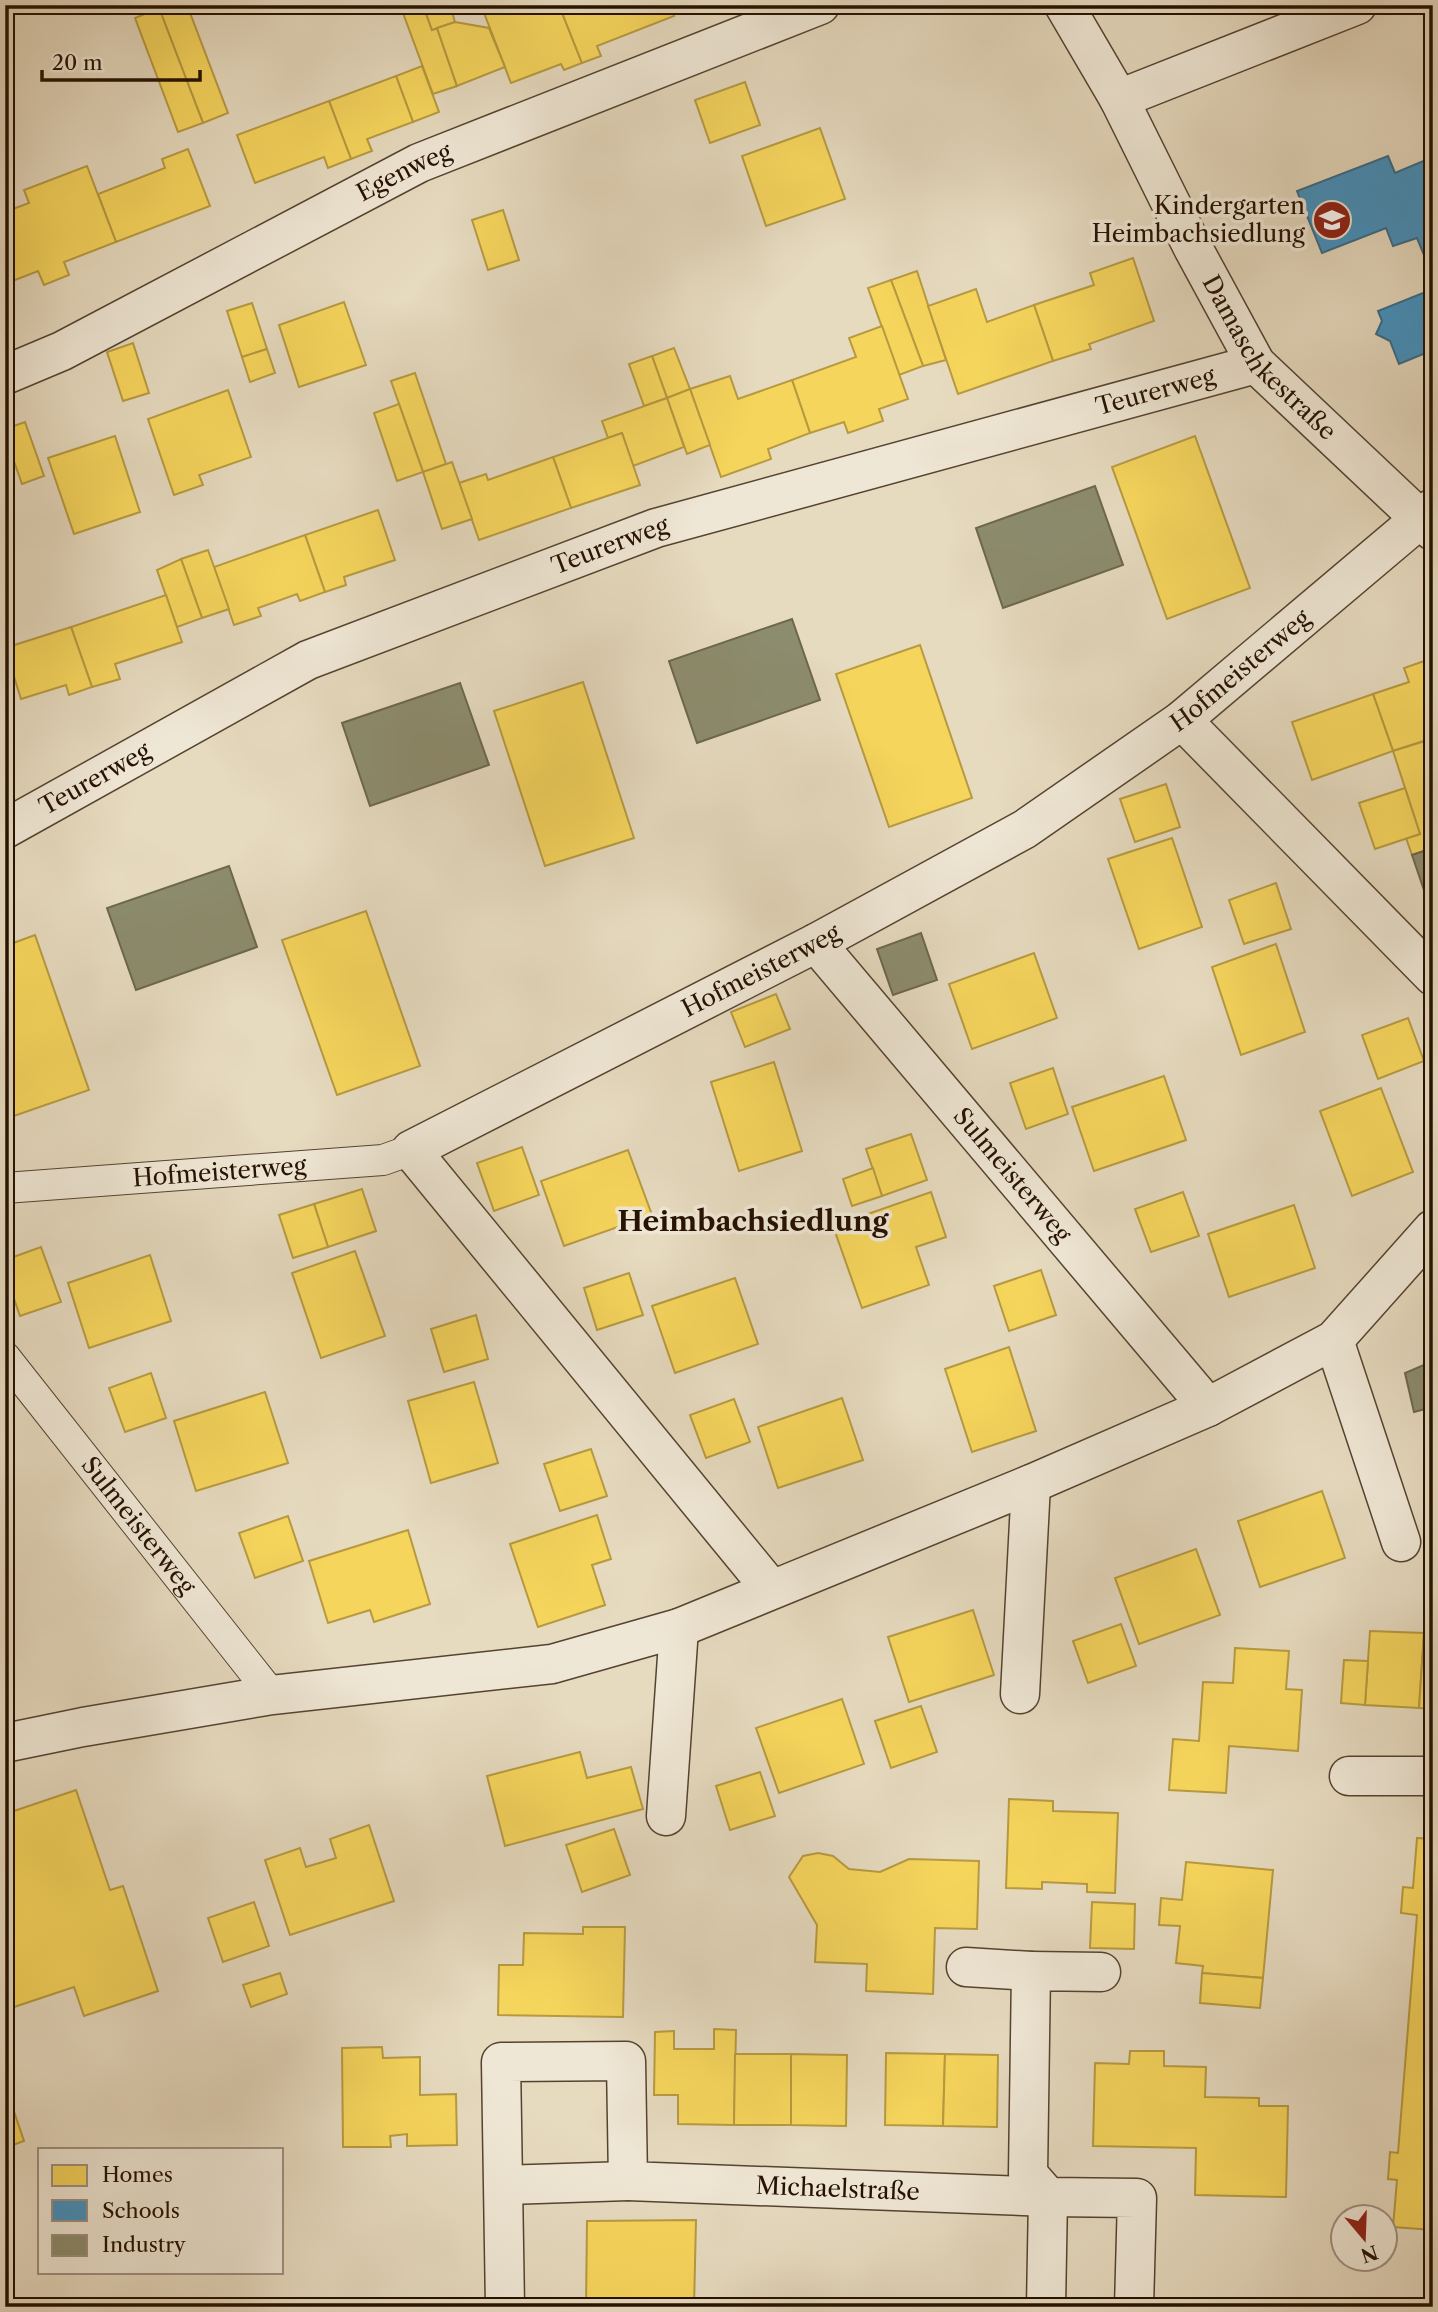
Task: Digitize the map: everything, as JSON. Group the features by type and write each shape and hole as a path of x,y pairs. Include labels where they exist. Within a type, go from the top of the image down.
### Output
{"street":[{"name":"Egenweg","path":"5,374 62,351 419,163 820,5"},
{"name":"Damaschkestraße","path":"1064,5 1119,99 1193,248 1256,364 1429,520"},
{"path":"1119,99 1357,5"},
{"name":"Teurerweg","path":"5,829 308,660 656,528 1256,364"},
{"name":"Hofmeisterweg","path":"411,1150 816,943 1025,829 1182,720 1429,520"},
{"path":"1182,720 1433,976"},
{"name":"Sulmeisterweg","path":"816,943 1208,1408"},
{"path":"411,1150 771,1589"},
{"path":"5,1743 272,1695 552,1664 679,1628 1031,1485 1208,1408 1334,1340 1433,1229"},
{"path":"1334,1340 1401,1542"},
{"path":"1020,1694 1031,1485"},
{"path":"666,1816 679,1628"},
{"path":"1349,1776 1433,1776"},
{"path":"966,1967 1101,1972"},
{"path":"1031,1970 1028,2174 1048,2197 1046,2307"},
{"path":"505,2307 501,2062 626,2061 628,2182"},
{"name":"Michaelstraße","path":"504,2185 628,2182 1137,2198 1134,2307"}],"lane":[{"name":"Hofmeisterweg","path":"5,1188 383,1160 411,1150"},
{"name":"Sulmeisterweg","path":"5,1357 272,1695"}],"building: Homes":[{"path":"167,5 187,5 228,113 203,123 159,8"},
{"path":"400,5 423,5 432,30 437,28 457,86 433,94"},
{"path":"423,5 450,5 455,22 432,30"},
{"path":"481,5 559,5 582,63 564,70 561,64 511,83"},
{"path":"559,5 670,5 674,16 597,46 601,56 582,63"},
{"path":"159,8 203,123 178,132 135,18"},
{"path":"455,22 489,28 505,67 457,86 437,28"},
{"path":"422,66 439,112 413,122 396,76"},
{"path":"396,76 413,122 367,139 372,151 351,159 329,101"},
{"path":"745,82 760,125 710,143 695,100"},
{"path":"329,101 351,159 328,168 324,157 255,183 237,135"},
{"path":"820,128 845,199 766,226 742,156"},
{"path":"188,149 210,206 116,242 98,194 165,168 162,159"},
{"path":"87,166 116,242 64,262 69,275 44,285 38,271 10,282 5,268 5,212 29,203 24,190"},
{"path":"503,210 519,260 488,270 472,220"},
{"path":"1133,258 1154,321 1089,344 1091,349 1053,361 1034,305 1094,285 1090,273"},
{"path":"917,271 946,360 923,366 891,280"},
{"path":"891,280 923,366 899,375 868,288"},
{"path":"976,289 987,322 1034,305 1053,361 958,394 928,306"},
{"path":"344,302 366,365 299,387 279,325"},
{"path":"252,303 267,349 242,357 227,311"},
{"path":"882,326 908,399 879,409 883,421 848,433 844,422 810,433 792,380 856,357 849,338"},
{"path":"133,343 149,393 123,401 107,352"},
{"path":"674,348 690,389 667,398 652,356"},
{"path":"267,349 275,373 250,382 242,357"},
{"path":"652,356 667,398 644,406 629,364"},
{"path":"415,373 446,464 423,472 391,381"},
{"path":"730,376 738,399 792,380 810,433 768,449 771,459 721,477 690,389"},
{"path":"690,389 710,445 687,454 667,398"},
{"path":"228,390 251,457 199,475 203,485 174,495 148,419"},
{"path":"667,398 684,447 633,466 622,433 608,438 602,421"},
{"path":"399,404 423,472 397,481 374,413"},
{"path":"25,422 44,476 22,484 5,429"},
{"path":"622,433 640,485 571,508 553,457"},
{"path":"115,436 140,512 74,534 48,458"},
{"path":"1195,436 1250,588 1167,619 1112,467"},
{"path":"553,457 571,508 479,540 459,483 486,474 488,480"},
{"path":"452,462 472,519 442,529 423,472"},
{"path":"378,510 395,560 344,577 346,585 325,592 305,535"},
{"path":"305,535 325,592 300,601 297,594 258,608 261,616 234,625 214,567"},
{"path":"208,550 229,609 202,618 181,559"},
{"path":"181,559 202,618 177,627 157,570"},
{"path":"166,595 182,642 115,664 120,679 92,687 71,627"},
{"path":"71,627 92,687 69,695 66,685 21,699 5,648"},
{"path":"920,645 972,798 889,827 836,674"},
{"path":"1433,658 1433,738 1393,751 1373,694 1409,682 1404,668"},
{"path":"583,682 634,838 545,866 494,711"},
{"path":"1373,694 1393,751 1312,780 1292,722"},
{"path":"1425,741 1433,764 1433,848 1412,855 1406,838 1420,834 1393,751"},
{"path":"1166,784 1180,827 1135,842 1120,799"},
{"path":"1405,788 1420,834 1375,849 1359,803"},
{"path":"1172,838 1202,927 1139,949 1108,859"},
{"path":"1276,883 1291,929 1244,944 1229,900"},
{"path":"366,911 420,1066 337,1095 282,940"},
{"path":"35,935 89,1090 8,1118 5,1109 5,946"},
{"path":"1276,944 1305,1032 1241,1055 1212,967"},
{"path":"1034,953 1057,1018 972,1049 949,984"},
{"path":"776,994 790,1029 745,1047 731,1012"},
{"path":"1408,1018 1424,1061 1378,1079 1362,1035"},
{"path":"774,1062 802,1151 739,1171 711,1082"},
{"path":"1053,1068 1068,1114 1026,1129 1010,1083"},
{"path":"1164,1076 1186,1140 1094,1171 1072,1107"},
{"path":"1381,1088 1413,1172 1352,1196 1320,1111"},
{"path":"911,1134 927,1180 882,1196 866,1149"},
{"path":"522,1147 539,1195 494,1211 477,1163"},
{"path":"628,1150 652,1215 564,1246 541,1181"},
{"path":"873,1168 882,1196 852,1206 843,1179"},
{"path":"362,1189 376,1231 328,1247 314,1204"},
{"path":"931,1192 946,1237 916,1247 929,1285 862,1308 833,1226"},
{"path":"1183,1192 1199,1236 1151,1252 1135,1209"},
{"path":"314,1204 328,1247 293,1258 279,1215"},
{"path":"1294,1205 1315,1268 1229,1297 1208,1234"},
{"path":"41,1247 61,1302 20,1316 5,1273 5,1260"},
{"path":"355,1251 385,1336 321,1358 292,1273"},
{"path":"150,1255 171,1321 89,1348 68,1283"},
{"path":"1041,1270 1056,1315 1009,1331 994,1286"},
{"path":"629,1273 643,1315 597,1330 584,1288"},
{"path":"735,1278 758,1344 675,1373 652,1306"},
{"path":"476,1315 488,1359 444,1372 431,1329"},
{"path":"1009,1347 1036,1431 972,1452 945,1369"},
{"path":"151,1373 166,1418 125,1432 109,1388"},
{"path":"474,1382 498,1463 431,1483 408,1401"},
{"path":"265,1392 288,1463 196,1491 174,1421"},
{"path":"842,1398 863,1460 778,1488 758,1427"},
{"path":"734,1399 750,1442 706,1458 690,1415"},
{"path":"591,1449 607,1496 560,1511 544,1464"},
{"path":"1322,1491 1345,1558 1260,1587 1238,1521"},
{"path":"597,1515 611,1559 592,1565 605,1605 538,1627 510,1544"},
{"path":"288,1516 303,1561 255,1578 239,1533"},
{"path":"408,1530 430,1604 374,1622 370,1610 328,1623 309,1561"},
{"path":"1196,1549 1220,1615 1139,1644 1115,1578"},
{"path":"973,1610 994,1675 909,1702 888,1637"},
{"path":"1121,1624 1136,1666 1088,1683 1073,1641"},
{"path":"1370,1631 1424,1633 1419,1708 1365,1705"},
{"path":"1424,1633 1433,1634 1433,1709 1419,1708"},
{"path":"1235,1648 1289,1651 1286,1689 1302,1690 1298,1751 1229,1746 1226,1793 1169,1790 1173,1739 1199,1741 1203,1682 1233,1683"},
{"path":"1344,1660 1368,1661 1365,1705 1341,1703"},
{"path":"842,1699 864,1764 779,1793 756,1728"},
{"path":"921,1706 937,1752 891,1768 875,1721"},
{"path":"580,1752 587,1778 631,1767 643,1809 505,1846 487,1776"},
{"path":"760,1772 775,1816 730,1830 716,1786"},
{"path":"76,1790 110,1890 123,1886 158,1991 84,2016 74,1987 5,2010 5,1814"},
{"path":"1009,1799 1053,1801 1053,1811 1118,1813 1115,1893 1087,1892 1087,1884 1042,1882 1042,1889 1006,1888"},
{"path":"369,1825 394,1901 290,1935 265,1860 300,1848 306,1867 336,1858 330,1839"},
{"path":"614,1829 630,1875 582,1892 566,1845"},
{"path":"1417,1838 1433,1839 1433,2230 1400,2228 1400,2204 1395,2204 1397,2180 1388,2179 1390,2152 1398,2153 1417,1915 1401,1913 1403,1887 1413,1888"},
{"path":"818,1853 833,1856 849,1869 880,1872 909,1859 979,1861 977,1929 935,1928 933,1994 866,1991 867,1964 815,1962 817,1925 789,1877 803,1856"},
{"path":"1186,1862 1273,1870 1263,1978 1202,1973 1203,1966 1176,1963 1180,1926 1159,1925 1161,1898 1182,1900"},
{"path":"254,1902 269,1946 223,1962 208,1918"},
{"path":"1092,1902 1135,1904 1134,1949 1090,1948"},
{"path":"583,1927 625,1927 623,2017 498,2015 499,1965 523,1965 524,1933 583,1934"},
{"path":"280,1973 287,1994 251,2007 243,1985"},
{"path":"1202,1973 1263,1978 1260,2008 1200,2003"},
{"path":"714,2029 736,2030 734,2125 678,2124 678,2095 654,2095 655,2032 674,2031 674,2049 714,2049"},
{"path":"382,2047 383,2058 420,2057 420,2095 456,2094 457,2145 407,2146 407,2134 390,2136 391,2147 343,2147 342,2048"},
{"path":"1130,2051 1164,2051 1164,2066 1206,2067 1205,2097 1259,2098 1259,2106 1288,2106 1286,2197 1195,2195 1196,2148 1093,2146 1095,2063 1129,2064"},
{"path":"886,2053 945,2054 943,2126 885,2125"},
{"path":"735,2054 791,2054 791,2125 734,2125"},
{"path":"791,2054 847,2055 846,2126 791,2125"},
{"path":"945,2054 998,2055 997,2127 943,2126"},
{"path":"5,2085 24,2141 5,2148"},
{"path":"696,2220 694,2307 586,2307 587,2221"}],"building: Schools":[{"path":"1388,156 1395,173 1433,157 1433,257 1426,260 1417,238 1393,246 1386,228 1322,253 1297,191"},
{"path":"1433,289 1433,350 1399,364 1390,341 1376,334 1382,321 1378,311"}],"building: Industry":[{"path":"1095,486 1123,565 1003,608 976,528"},
{"path":"792,619 820,700 697,743 669,661"},
{"path":"460,683 489,765 370,806 342,723"},
{"path":"1433,848 1433,897 1427,899 1412,855"},
{"path":"229,866 257,947 136,990 107,908"},
{"path":"921,933 937,980 893,995 877,949"},
{"path":"1433,1361 1433,1407 1414,1412 1405,1373"}],"place":[{"name":"Kindergarten Heimbachsiedlung","path":"1332,220"}],"district":[{"name":"Heimbachsiedlung","path":"753,1221"}]}
